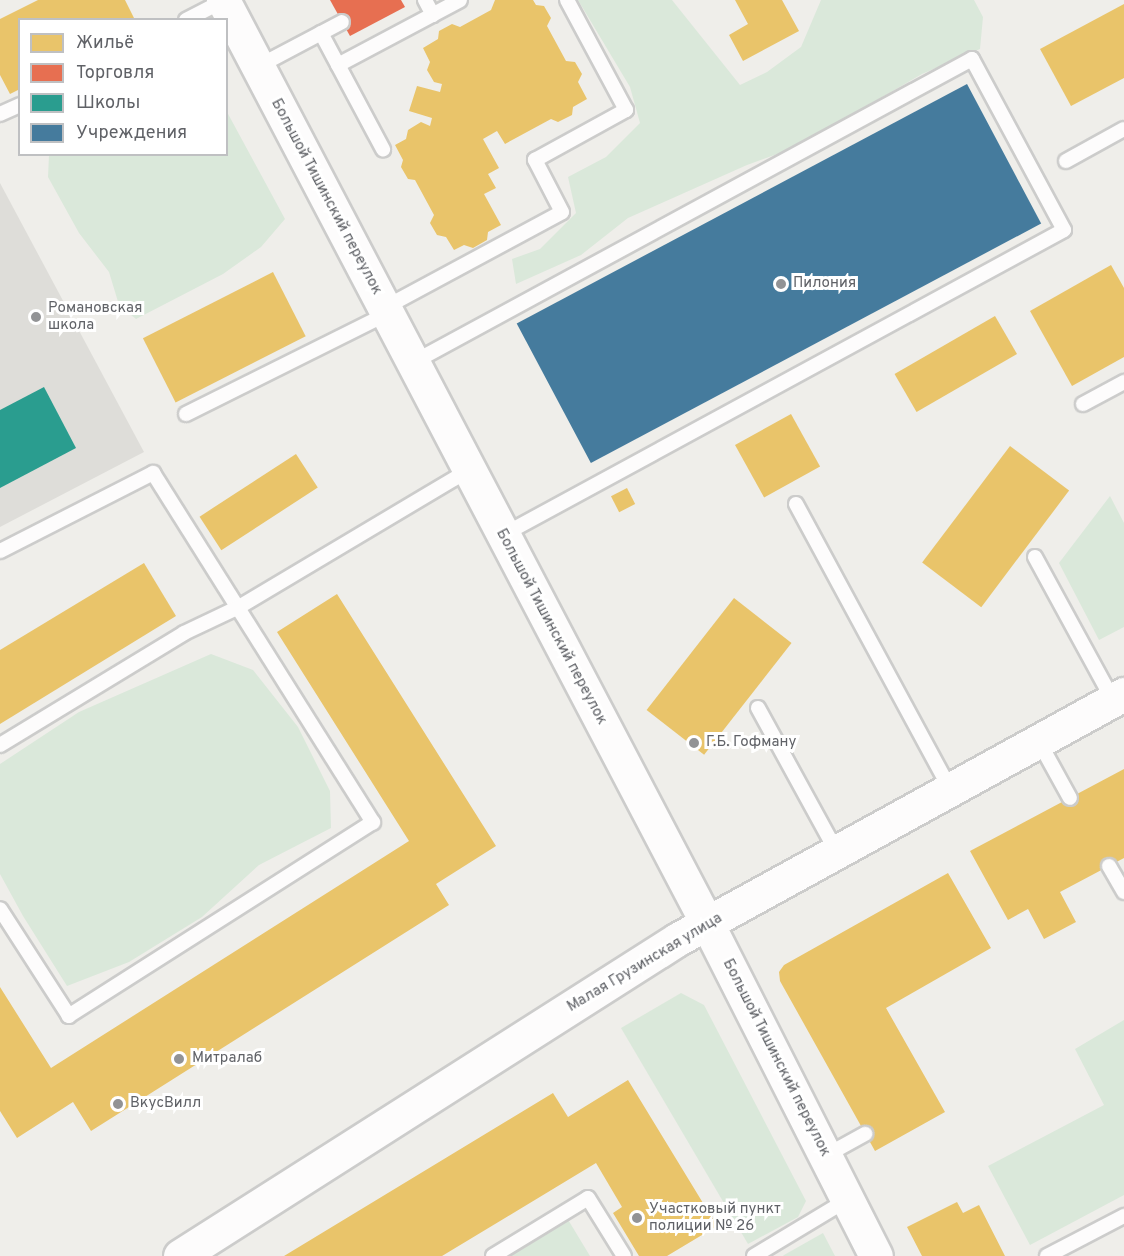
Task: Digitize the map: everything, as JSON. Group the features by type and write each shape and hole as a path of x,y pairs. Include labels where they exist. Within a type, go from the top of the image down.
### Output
{"street":[{"name":"Большой Тишинский переулок","path":"223,0 708,923 876,1256"},
{"name":"Малая Грузинская улица","path":"180,1256 678,939 1119,697"}],"lane":[{"path":"190,18 223,0"},
{"path":"425,0 433,15"},
{"path":"338,65 460,0"},
{"path":"186,414 385,311 562,212 535,160 626,110 567,0"},
{"path":"257,67 342,22"},
{"path":"321,33 383,149"},
{"path":"412,363 972,59 1064,230 503,535"},
{"path":"0,114 18,106"},
{"path":"1066,161 1124,129"},
{"path":"1083,404 1124,382"},
{"path":"0,745 184,633 239,607 469,470"},
{"path":"0,551 153,473 373,822 69,1016 0,909"},
{"path":"796,504 950,789"},
{"path":"1035,557 1119,697"},
{"path":"759,708 837,852"},
{"path":"1038,740 1070,798"},
{"path":"1109,866 1124,892"},
{"path":"825,1156 865,1134"},
{"path":"493,1256 588,1198 624,1256"},
{"path":"753,1256 847,1200"},
{"path":"1047,1256 1124,1216"}],"shaded area":[{"name":"Романовская школа","path":"0,183 144,452 0,527"}],"green space":[{"path":"578,0 672,0 740,85 767,72 801,47 821,0 974,0 983,17 980,49 922,74 794,148 747,165 628,218 581,255 516,284 512,259 540,249 576,213 568,177 606,157 640,123 630,87"},
{"path":"228,114 285,219 261,247 223,274 136,319 119,305 109,272 79,233 48,177 49,156 228,156"},
{"path":"1110,496 1124,523 1124,627 1099,640 1059,563"},
{"path":"211,654 253,670 298,727 330,791 331,828 259,865 202,917 129,962 67,986 23,916 0,874 0,764 79,712"},
{"path":"681,993 704,1005 806,1201 798,1217 748,1244 621,1028"},
{"path":"1124,1020 1124,1195 1030,1245 988,1166 1104,1105 1075,1049"},
{"path":"567,1218 590,1256 507,1256"},
{"path":"823,1233 835,1256 783,1256 784,1255"}],"building: Жильё":[{"path":"38,0 125,0 134,18 18,18 18,90 10,94 0,75 0,19"},
{"path":"495,0 533,0 536,5 544,6 551,18 547,26 566,61 575,62 582,74 578,82 587,99 573,107 572,115 558,122 551,119 505,144 497,131 483,139 499,168 488,174 496,188 484,194 501,225 488,232 487,240 473,248 464,245 454,250 446,237 437,235 430,223 434,215 415,180 408,179 401,167 403,160 395,145 406,139 408,130 421,122 430,126 432,118 409,111 417,86 440,92 442,84 434,82 427,70 430,62 423,48 438,39 439,31 452,24 460,27 491,10"},
{"path":"735,0 782,0 799,31 743,61 729,35 748,24"},
{"path":"1124,4 1124,78 1071,106 1040,49"},
{"path":"1111,265 1124,288 1124,357 1072,386 1030,311"},
{"path":"273,272 306,336 176,402 143,338"},
{"path":"995,316 1017,354 917,412 895,374"},
{"path":"791,414 820,466 764,498 735,445"},
{"path":"1010,446 1069,491 981,607 922,563"},
{"path":"296,454 318,488 221,550 200,517"},
{"path":"627,488 635,504 619,512 611,496"},
{"path":"144,563 176,616 0,724 0,650"},
{"path":"337,594 496,846 436,884 449,905 91,1131 73,1102 17,1138 0,1111 0,987 51,1068 409,841 277,632"},
{"path":"734,598 792,643 704,755 647,710"},
{"path":"1124,769 1124,858 1060,892 1076,922 1044,939 1028,909 1008,920 970,851"},
{"path":"948,873 991,948 886,1008 945,1112 875,1151 780,981 779,972 784,965"},
{"path":"628,1080 717,1226 667,1256 639,1256 613,1213 622,1207 596,1163 442,1256 284,1256 553,1093 568,1117"},
{"path":"957,1202 963,1213 979,1205 1005,1256 922,1256 907,1227"}],"building: Торговля":[{"path":"330,0 401,0 405,7 350,36"}],"building: Школы":[{"path":"44,387 76,448 0,488 0,410"}],"building: Учреждения":[{"path":"967,84 1041,224 591,463 517,323"}],"place":[{"name":"Пилония","path":"781,284"},
{"name":"Романовская школа","path":"36,317"},
{"name":"Г.Б. Гофману","path":"694,743"},
{"name":"Митралаб","path":"179,1059"},
{"name":"ВкусВилл","path":"118,1104"},
{"name":"Участковый пункт полиции № 26","path":"637,1218"}]}
